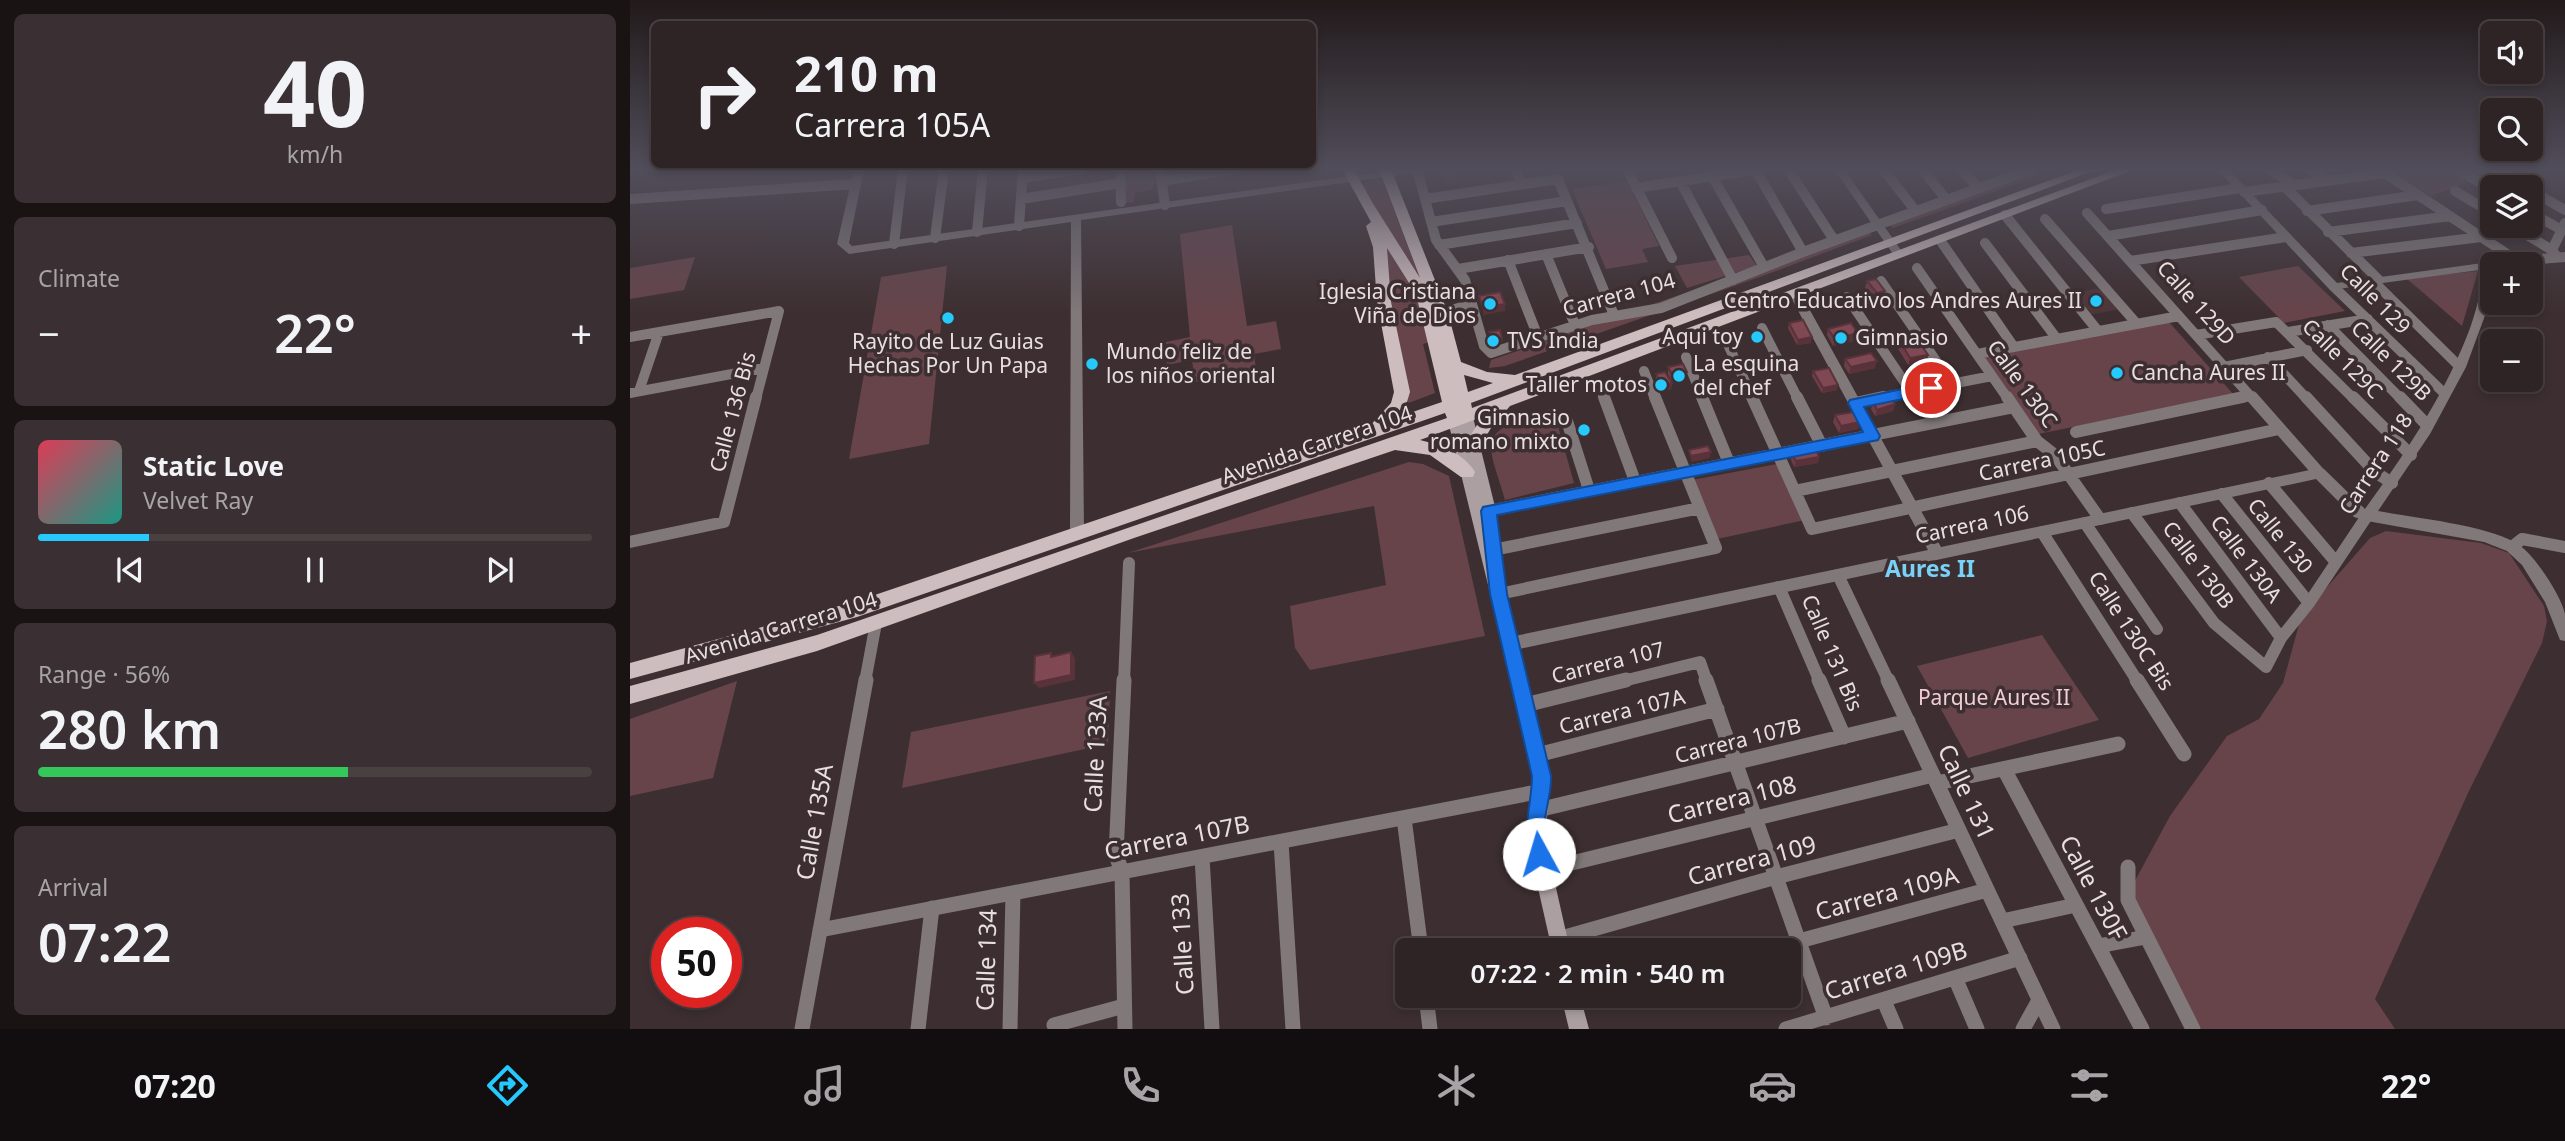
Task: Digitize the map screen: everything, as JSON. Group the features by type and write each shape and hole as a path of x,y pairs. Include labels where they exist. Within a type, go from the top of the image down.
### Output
{"main road":[{"path":"1370,217 1380,247 1384,302 1402,392 1379,440 1436,450 1458,463 1467,472"},
{"path":"1374,217 1423,294 1459,410 1473,443 1489,511 1499,594"},
{"path":"1404,217 1441,313 1455,366 1467,472 1537,755 1542,791 1535,830 1559,938"},
{"name":"Avenida Carrera 104","path":"1459,410 1507,402 1795,294 1974,217"},
{"name":"Avenida Carrera 104","path":"630,695 742,666 876,623 1459,410 1526,376 1895,249 1940,240 2000,217"},
{"path":"1455,366 1486,377 1526,376"},
{"path":"1473,443 1485,424 1507,402"},
{"name":"Avenida Carrera 104","path":"630,671 857,609 1077,532 1379,440"},
{"path":"1574,1008 1579,1029"}],"street":[{"path":"848,217 842,244 846,249 1083,217"},
{"path":"894,244 897,217"},
{"path":"935,238 939,217"},
{"path":"977,232 978,217"},
{"path":"1019,226 1020,217"},
{"path":"1430,217 1439,245 1465,280 1472,303 1441,313"},
{"path":"1431,222 1463,217"},
{"path":"1574,217 1614,315"},
{"path":"1651,217 1672,258"},
{"path":"1699,217 1733,280"},
{"path":"1735,217 1764,267"},
{"path":"1782,217 1803,252"},
{"path":"1819,217 1834,240"},
{"path":"1872,217 1895,249"},
{"name":"Carrera 104","path":"1472,303 1484,346 1491,353 1575,325 1614,315 1661,308 1896,217"},
{"path":"2007,217 2098,331"},
{"name":"Calle 129D","path":"2091,217 2319,473 2363,515"},
{"path":"2108,236 2220,217"},
{"name":"Calle 129","path":"2268,217 2334,287 2445,394"},
{"path":"2313,217 2460,367"},
{"path":"2328,232 2442,217"},
{"path":"2452,217 2480,236"},
{"path":"1076,218 1077,532"},
{"path":"2531,238 2558,255 2562,226 2543,218"},
{"path":"2045,219 2137,324"},
{"path":"1439,245 1577,223"},
{"path":"2130,261 2286,237"},
{"path":"2351,253 2480,237"},
{"path":"2483,238 2504,252"},
{"path":"1940,240 2014,347"},
{"path":"1985,243 2057,339"},
{"path":"1458,269 1588,247"},
{"path":"1546,254 1575,325"},
{"path":"1508,260 1538,337"},
{"name":"Calle 130C","path":"1917,268 2037,441 2055,455 2100,519"},
{"path":"2334,287 2480,268"},
{"path":"1881,281 1952,384"},
{"path":"1795,294 1938,554"},
{"path":"1847,297 1911,392"},
{"name":"Calle 136 Bis","path":"630,542 724,522 779,310 659,332"},
{"name":"Carrera 118","path":"2266,667 2281,638 2309,603 2363,515 2392,483 2411,455 2460,367 2481,315"},
{"path":"1977,354 2179,316"},
{"path":"2288,332 2368,319"},
{"path":"2196,335 2276,322"},
{"name":"Calle 129C","path":"2276,322 2411,455"},
{"name":"Calle 129B","path":"2328,325 2427,425"},
{"path":"1762,328 1822,446"},
{"path":"630,337 659,332"},
{"path":"634,392 659,332"},
{"path":"1725,338 1795,491 2037,441"},
{"path":"2224,367 2268,356 2306,351"},
{"path":"2268,356 2375,472 2392,483"},
{"path":"1686,357 1729,463"},
{"path":"634,392 764,368"},
{"path":"1499,594 1716,548 1644,371"},
{"path":"1855,403 1992,376"},
{"path":"1601,388 1635,481"},
{"path":"2076,432 2250,396"},
{"path":"1489,511 2014,407"},
{"path":"1567,421 1589,490"},
{"name":"Carrera 105C","path":"1795,491 1812,529 2279,429"},
{"name":"Carrera 106","path":"1510,644 2319,473"},
{"path":"2269,484 2335,561"},
{"name":"Calle 130","path":"2222,494 2309,603"},
{"name":"Calle 130A","path":"2180,503 2281,638"},
{"path":"1493,550 1700,508"},
{"name":"Calle 130B","path":"2132,513 2214,623 2266,667"},
{"path":"2363,515 2485,537 2512,547 2527,561 2552,600 2565,635"},
{"path":"2085,523 2157,629"},
{"name":"Calle 130C Bis","path":"2042,532 2184,754"},
{"path":"2512,547 2522,539 2565,547"},
{"name":"Calle 133A","path":"1125,1029 1122,872 1116,855 1129,563"},
{"name":"Calle 131","path":"1839,575 2053,1029"},
{"name":"Calle 131 Bis","path":"1779,587 1844,737"},
{"name":"Calle 135A","path":"802,1029 876,623"},
{"name":"Carrera 107","path":"1525,705 1700,662 1717,709"},
{"path":"1717,709 1798,938"},
{"name":"Carrera 107A","path":"1537,755 1717,709"},
{"name":"Carrera 107B","path":"1538,810 1908,721"},
{"name":"Carrera 108","path":"1543,870 1756,818 1935,779 2004,769 2118,744"},
{"name":"Calle 130F","path":"2004,769 2142,1029"},
{"name":"Carrera 107B","path":"820,930 1542,791"},
{"path":"1404,818 1419,938"},
{"name":"Carrera 109","path":"1579,938 1776,877 1959,830"},
{"path":"1281,842 1293,1029"},
{"name":"Calle 133","path":"1202,856 1212,1029"},
{"path":"2128,867 2128,900 2193,1029"},
{"name":"Carrera 109A","path":"1801,940 1987,890"},
{"name":"Calle 134","path":"1010,1029 1013,893"},
{"path":"2002,921 2076,905"},
{"path":"918,1029 932,908"},
{"path":"2098,946 2146,937"},
{"path":"1801,951 1816,1023"},
{"name":"Carrera 109B","path":"1786,1029 1816,1023 2020,958"},
{"path":"1956,979 1977,1029"},
{"path":"2023,1029 2039,1000"},
{"path":"1884,1001 1896,1029"},
{"path":"1054,1025 1124,1006"},
{"path":"1427,1008 1430,1029"}],"shaded area":[{"name":"Centro Educativo los Andres Aures II","path":"2101,288 2121,309 2089,315 2071,293"}],"green space":[{"path":"1381,217 1397,217 1422,284"},
{"path":"1584,217 1645,217 1659,246 1642,249 1648,262 1606,269"},
{"path":"1905,217 1924,217 1893,228 1888,223"},
{"path":"1232,225 1247,326 1276,321 1281,349 1254,354 1256,370 1195,382 1192,360 1167,365 1166,342 1190,337 1180,234"},
{"path":"1868,230 1872,235 1757,278 1505,366 1489,368 1491,360"},
{"path":"1387,247 1416,294 1430,342 1423,344 1435,393 1406,404 1388,286"},
{"path":"1749,255 1757,266 1687,288 1675,266"},
{"path":"695,257 684,290 630,299 630,268"},
{"path":"947,266 929,444 849,459 881,277"},
{"path":"2298,266 2345,311 2284,323 2239,277"},
{"path":"2478,271 2462,326 2406,278"},
{"name":"Cancha Aures II","path":"2169,322 2234,395 2038,434 1983,356"},
{"path":"1553,408 1574,483 1505,500 1491,452 1493,438 1498,431 1515,421"},
{"path":"1409,462 1423,464 1449,476 1485,636 1310,670 1295,648 1290,606 1386,585 1374,506 1128,553"},
{"path":"1777,464 1805,520 1717,539 1692,480"},
{"path":"2386,531 2481,543 2509,553 2544,606 2547,621 2542,643 2468,793 2375,999 2395,1029 2200,1029 2130,890 2170,816 2227,736 2259,719 2283,683 2301,617 2370,538"},
{"name":"Parque Aures II","path":"2042,635 2099,720 1968,758 1917,666"},
{"path":"737,681 713,778 630,796 630,719"},
{"path":"1110,691 1108,744 902,788 911,732"}],"building":[{"path":"1876,279 1885,291 1877,293 1867,281"},
{"path":"1500,292 1505,304 1483,308 1479,296"},
{"path":"1803,320 1812,337 1798,340 1789,323"},
{"path":"1851,323 1858,333 1835,339 1828,329"},
{"path":"1500,330 1502,338 1493,341 1489,332"},
{"path":"1916,337 1928,355 1910,358 1899,340"},
{"path":"1871,353 1877,361 1851,367 1845,359"},
{"path":"1683,364 1687,372 1673,376 1668,367"},
{"path":"1829,368 1838,385 1823,388 1813,371"},
{"path":"1665,372 1672,383 1662,385 1656,374"},
{"path":"1891,398 1895,404 1877,410 1873,402"},
{"path":"1854,412 1860,422 1841,426 1835,415"},
{"path":"1708,446 1711,452 1691,456 1689,450"},
{"path":"1816,449 1819,457 1796,461 1792,454"},
{"path":"1071,652 1071,675 1034,683 1035,656 1051,653 1051,657"}],"place":[{"name":"Centro Educativo los Andres Aures II","path":"2096,301"},
{"name":"Iglesia Cristiana Viña de Dios","path":"1490,304"},
{"name":"Rayito de Luz Guias Hechas Por Un Papa","path":"948,318"},
{"name":"Aqui toy","path":"1757,337"},
{"name":"Gimnasio","path":"1841,338"},
{"name":"TVS India","path":"1493,341"},
{"name":"Mundo feliz de los niños oriental","path":"1092,364"},
{"name":"Cancha Aures II","path":"2117,373"},
{"name":"La esquina del chef","path":"1679,376"},
{"name":"Taller motos","path":"1661,385"},
{"name":"Gimnasio romano mixto","path":"1584,430"}],"district":[{"name":"Aures II","path":"1930,569"}],"route":[{"path":"1539,854 1535,830 1542,776 1499,594 1489,511 1872,436 1855,403 1931,388"}]}
